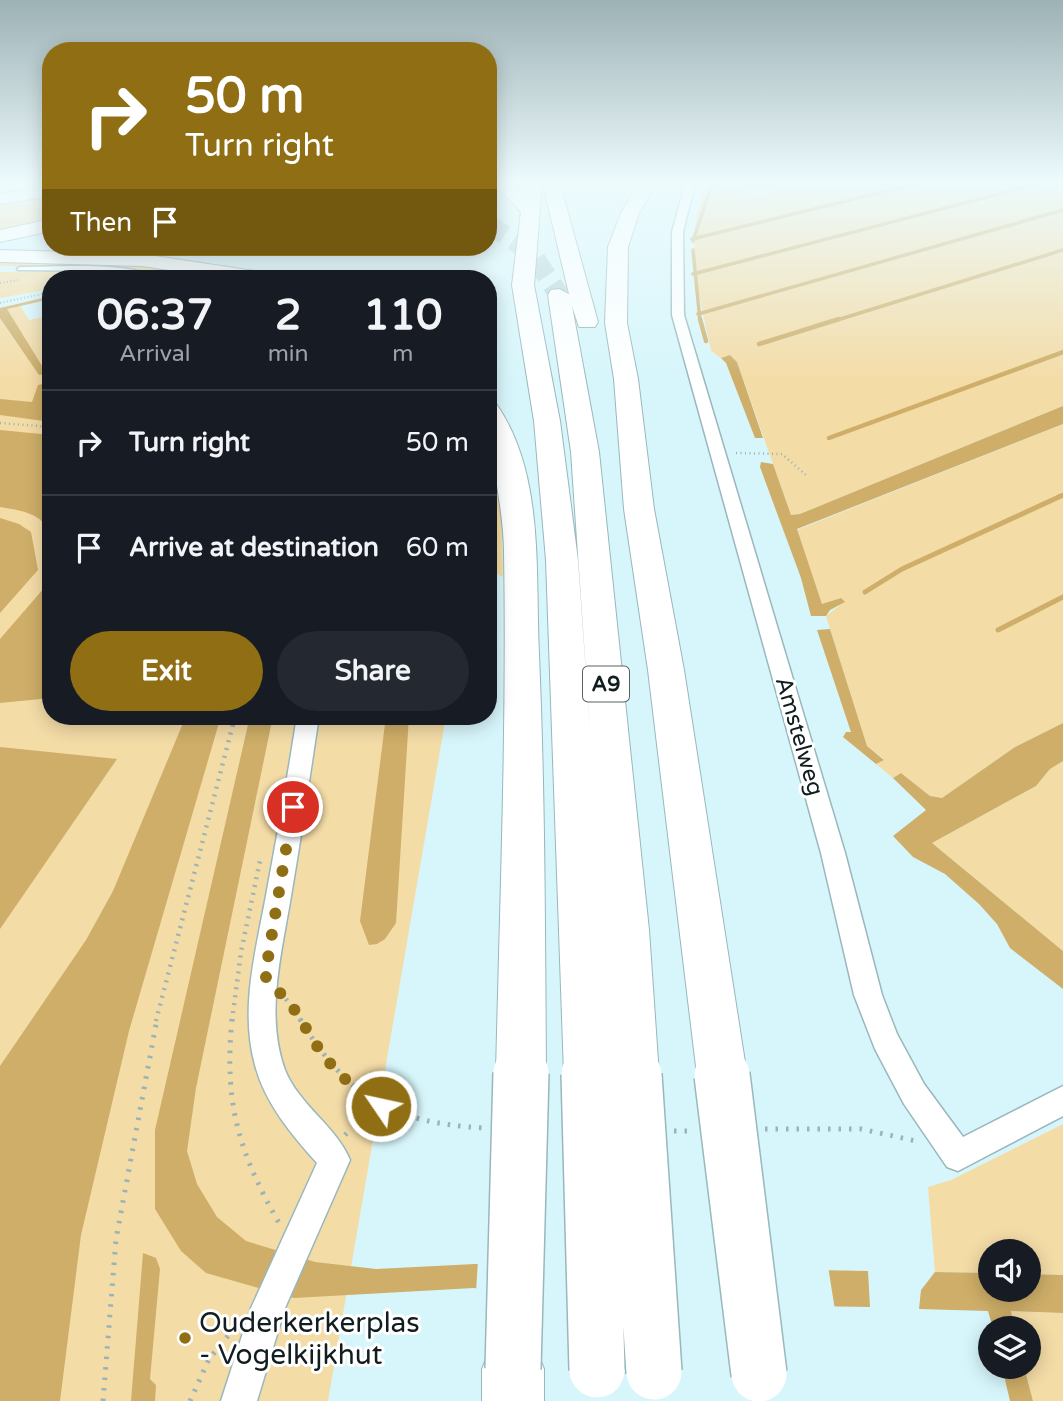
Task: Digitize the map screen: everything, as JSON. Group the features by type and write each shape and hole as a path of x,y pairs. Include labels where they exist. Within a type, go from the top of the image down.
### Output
{"highway":[{"name":"A9","path":"529,249 523,285 547,421 611,1075 626,1386"},
{"path":"558,249 592,343"},
{"path":"618,249 616,323 626,379 639,509 666,670 722,1076 760,1387"},
{"path":"0,256 142,260 208,270"},
{"name":"A9","path":"559,295 586,466 625,916 611,1075"},
{"path":"605,393 639,509"},
{"path":"497,433 510,465 519,549 525,748 513,1385"}],"street":[{"name":"Amstelweg","path":"675,249 678,315 832,852 868,995 885,1040 914,1094 958,1156 1063,1100"},
{"path":"239,1401 270,1306 294,1245 335,1160 305,1127 284,1096 270,1067 262,1034 265,976 307,725"}],"lane":[{"path":"20,270 101,270"}],"path":[{"path":"0,303 42,294"},
{"path":"0,423 42,426"},
{"path":"718,453 782,454 807,476"},
{"path":"103,1401 116,1239 149,1045 233,725"},
{"path":"265,976 294,1009 322,1054 341,1076 381,1106 352,1126 341,1139 335,1160"},
{"path":"190,1401 209,1359 226,1336 250,1315 270,1306"}],"shaded area":[{"path":"694,249 1063,249 1063,406 800,514 791,515 737,362 730,355 721,358 711,351"},
{"path":"55,259 188,270 0,266 0,260"},
{"path":"0,272 42,272 42,291 0,298"},
{"path":"42,298 42,301 7,309 42,366 42,375 39,375 0,318 0,308"},
{"path":"19,304 29,320 42,317 42,725 444,725 328,1401 0,1401 0,308"},
{"path":"730,355 737,362 763,438 755,438 726,363 721,358"},
{"path":"42,384 42,421 0,415 0,399 32,402 38,385"},
{"path":"1063,406 1063,424 797,529 822,604 841,598 845,602 830,610 826,616 811,616 801,578 760,467 761,462 773,464 791,515 800,514"},
{"path":"1063,424 1063,723 1015,747 942,798 930,796 901,773 893,778 876,764 884,759 867,746 826,616 844,602 840,598 822,605 797,530"},
{"path":"0,430 42,434 42,522 24,512 0,507"},
{"path":"497,479 502,525 503,577 497,574"},
{"path":"0,518 19,524 31,532 38,570 0,613"},
{"path":"42,590 42,699 0,703 0,639"},
{"path":"830,629 867,746 884,760 876,764 843,737 846,732 851,732 817,630"},
{"path":"1063,723 1063,761 1050,769 1036,786 932,843 1063,951 1063,989 1010,948 997,924 979,904 945,874 913,857 893,836 926,810 893,778 901,773 930,796 942,798 1015,747"},
{"path":"182,725 218,725 129,1031 81,1235 60,1401 0,1401 0,1066 86,940 113,891"},
{"path":"248,725 271,725 196,1088 187,1151 197,1184 217,1217 246,1241 315,1262 376,1269 475,1264 868,1271 870,1307 543,1302 474,1288 294,1298 206,1273 181,1251 155,1209 155,1130"},
{"path":"385,725 408,725 396,923 385,939 369,945 360,921"},
{"path":"0,747 117,759 0,929"},
{"path":"1063,761 1063,951 932,843 1036,786 1050,769"},
{"path":"1063,1124 1063,1275 1041,1274 1041,1239 978,1239 978,1273 935,1272 928,1187 951,1180"},
{"path":"143,1253 156,1258 160,1269 150,1379 156,1385 155,1401 131,1401"},
{"path":"935,1272 978,1273 978,1302 1041,1302 1041,1274 1063,1275 1063,1313 1011,1311 1012,1316 989,1316 988,1311 919,1309 921,1290"},
{"path":"1011,1311 1063,1313 1063,1401 1033,1401 1027,1379 1041,1379 1041,1316 1012,1316"},
{"path":"1005,1379 1027,1379 1033,1401 1010,1401"}],"pier":[{"path":"478,1260 828,1266 835,1310 542,1305 476,1292"}],"waterway":[{"path":"695,273 787,249"},
{"path":"699,314 925,249"},
{"path":"693,250 695,273"},
{"path":"834,321 1063,250"},
{"path":"695,273 699,314"},
{"path":"699,314 700,321"},
{"path":"700,319 706,341"},
{"path":"759,344 839,319"},
{"path":"829,438 1063,352"},
{"path":"1058,497 1063,495"},
{"path":"865,592 902,569 1061,496"},
{"path":"998,630 1063,597"}],"tunnel":[{"path":"527,249 559,295"}],"place":[{"name":"Ouderkerkerplas - Vogelkijkhut","path":"185,1338"}],"route":[{"path":"293,807 265,976 294,1009 322,1054 341,1076 381,1106"}]}
